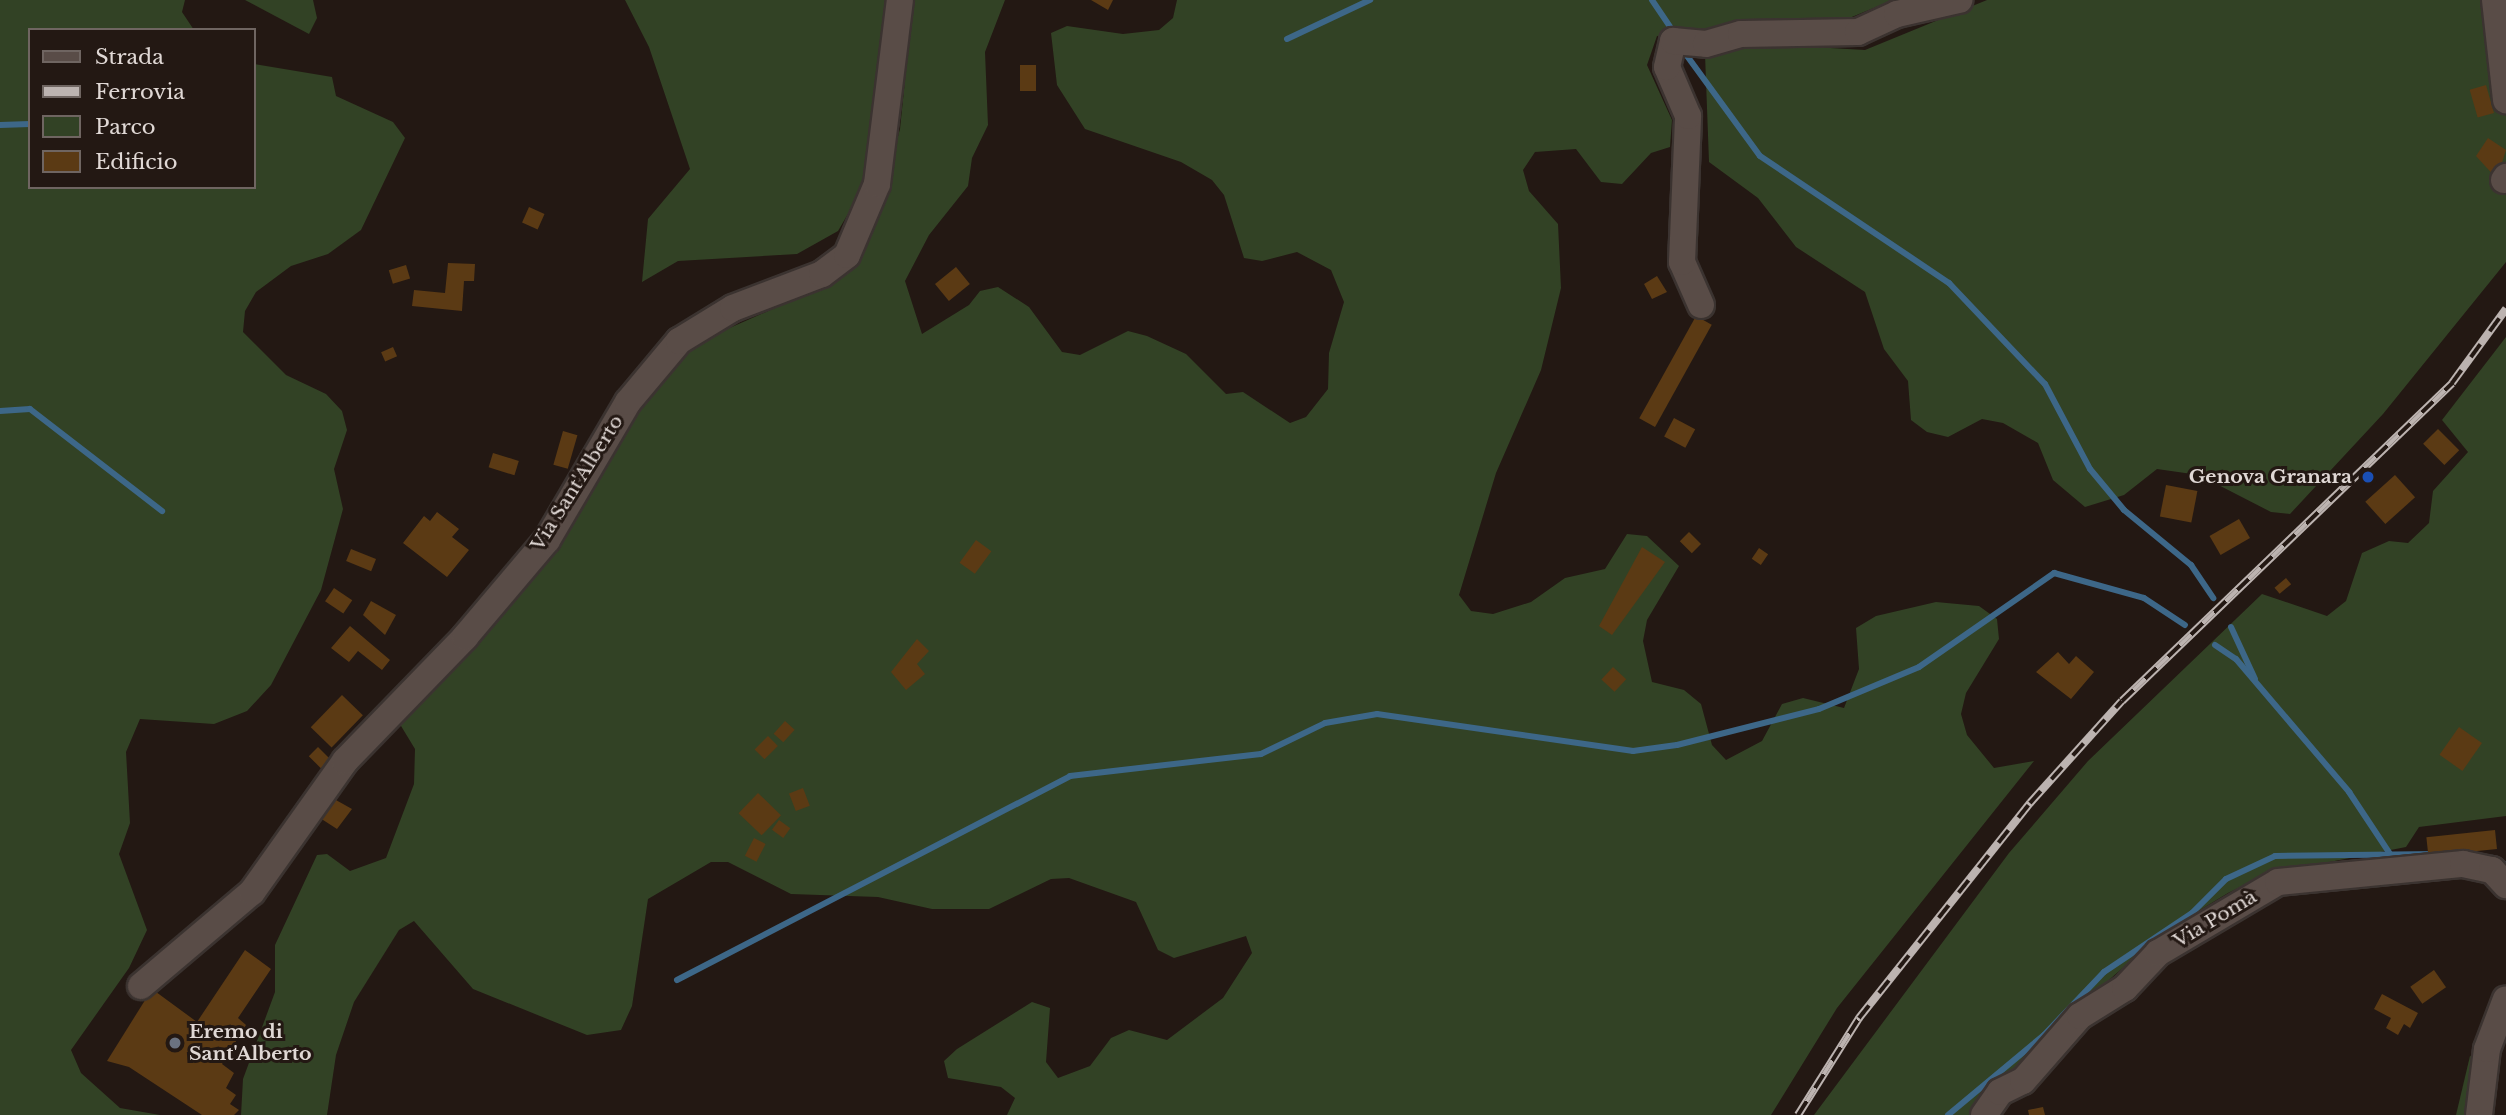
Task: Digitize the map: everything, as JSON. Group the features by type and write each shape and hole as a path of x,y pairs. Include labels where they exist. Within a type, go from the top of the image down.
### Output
{"street":[{"name":"Via Sant'Alberto","path":"141,986 253,892 345,761 465,637 547,540 628,402 679,341 733,308 822,274 847,255 877,184 900,0"},
{"path":"1701,304 1682,262 1688,116 1667,67 1673,41 1706,44 1741,34 1858,32 1897,14 1959,0"},
{"path":"2495,0 2506,100"},
{"name":"Via Pomà","path":"1984,1115 2000,1092 2023,1082 2080,1016 2125,988 2158,953 2278,882 2463,864 2492,870 2506,885"},
{"path":"2479,1115 2487,1049 2506,999"}],"green space":[{"path":"0,0 185,0 182,12 193,28 28,28 28,189 256,189 256,64 332,77 336,96 393,122 405,138 361,230 328,254 291,266 256,292 245,311 243,332 286,375 326,394 342,411 347,430 334,469 343,509 321,590 271,685 247,711 214,724 140,719 126,752 130,823 119,854 147,930 129,968 71,1050 81,1073 120,1108 160,1115 0,1115"},
{"path":"245,0 313,0 317,18 309,34"},
{"path":"625,0 892,0 862,190 838,231 797,254 678,261 642,282 648,219 690,169 649,47"},
{"path":"913,0 1005,0 985,52 988,125 972,158 968,186 929,235 905,281 922,334 969,305 980,291 998,287 1029,307 1062,352 1080,355 1128,331 1147,336 1186,354 1226,394 1243,392 1290,423 1306,417 1328,389 1329,353 1344,302 1331,270 1297,252 1262,261 1244,258 1224,195 1212,180 1181,162 1085,129 1057,85 1051,33 1067,26 1123,34 1159,30 1173,18 1177,0 1893,0 1830,26 1763,23 1657,36 1647,65 1672,120 1670,147 1651,153 1622,184 1601,182 1576,149 1535,152 1523,170 1529,191 1558,224 1561,288 1541,370 1496,473 1459,595 1471,611 1493,614 1531,602 1565,578 1605,569 1627,534 1647,536 1679,566 1647,620 1643,641 1652,682 1684,690 1701,704 1712,745 1726,760 1762,741 1782,704 1803,698 1844,708 1859,669 1856,628 1876,616 1936,602 1979,606 1997,619 1999,639 1966,693 1961,714 1967,735 1994,768 2034,761 1837,1008 1771,1115 1007,1115 1015,1098 1001,1087 948,1078 944,1061 957,1049 1032,1002 1050,1008 1046,1062 1058,1078 1090,1066 1111,1038 1129,1030 1167,1040 1223,998 1252,953 1246,936 1174,958 1158,950 1136,902 1069,878 1051,879 989,909 932,909 878,897 791,894 728,862 711,862 648,899 632,1006 621,1030 587,1035 473,989 414,921 399,930 354,1002 336,1055 327,1115 241,1115 243,1079 275,992 275,945 317,855 327,854 350,871 386,858 414,784 415,749 398,721 500,616 570,529 616,443 657,384 698,342 838,280 870,238 900,129"},
{"path":"1987,0 2506,0 2506,262 2383,414 2290,514 2271,512 2199,475 2157,469 2124,495 2085,507 2053,480 2038,443 2003,423 1982,419 1948,437 1927,432 1911,420 1908,381 1884,349 1865,292 1796,247 1758,198 1709,162 1705,54 1743,43 1865,50"},
{"path":"2506,337 2506,816 2419,827 2406,847 2268,874 2228,893 2164,932 2063,1020 1973,1115 1814,1115 2009,853 2088,761 2262,594 2327,616 2346,601 2362,553 2389,541 2408,543 2429,523 2433,491 2468,452 2442,420"},
{"path":"2470,1056 2477,1058 2468,1115 2456,1115"}],"building":[{"path":"1091,0 1113,0 1108,10"},
{"path":"1020,65 1036,65 1036,91 1020,91"},
{"path":"2486,85 2494,113 2478,118 2470,90"},
{"path":"2488,138 2506,150 2497,179 2476,156"},
{"path":"529,207 545,214 538,229 522,223"},
{"path":"448,263 475,264 474,281 464,281 462,311 412,306 414,290 445,293"},
{"path":"406,265 410,278 393,284 389,270"},
{"path":"956,267 970,284 949,301 935,284"},
{"path":"1657,276 1667,292 1652,299 1644,284"},
{"path":"1696,316 1712,325 1655,427 1639,418"},
{"path":"393,347 397,356 385,361 381,352"},
{"path":"1674,418 1695,429 1685,448 1664,437"},
{"path":"2438,429 2459,450 2444,465 2423,444"},
{"path":"563,431 577,435 568,469 553,465"},
{"path":"493,453 519,461 514,475 489,467"},
{"path":"2395,475 2415,497 2385,524 2365,502"},
{"path":"2166,485 2197,491 2191,523 2160,516"},
{"path":"437,512 459,529 452,537 469,550 447,577 403,543 424,516 430,521"},
{"path":"2239,519 2250,538 2221,555 2210,536"},
{"path":"1689,532 1701,544 1692,553 1680,541"},
{"path":"976,540 991,551 975,574 960,563"},
{"path":"1642,547 1665,562 1612,635 1599,626"},
{"path":"1759,548 1768,554 1761,565 1752,559"},
{"path":"351,549 376,559 371,571 346,561"},
{"path":"2286,578 2291,584 2280,594 2275,588"},
{"path":"334,588 352,600 343,614 325,601"},
{"path":"371,601 396,615 385,635 363,615"},
{"path":"350,626 390,660 382,670 358,651 349,662 331,648"},
{"path":"917,639 929,651 917,664 925,674 906,690 891,672"},
{"path":"2058,652 2069,664 2076,656 2094,672 2071,699 2036,672"},
{"path":"1613,667 1626,679 1615,692 1601,679"},
{"path":"342,695 363,715 332,748 311,727"},
{"path":"785,721 795,730 783,742 774,734"},
{"path":"2459,727 2482,743 2462,771 2439,755"},
{"path":"768,736 778,746 764,759 755,749"},
{"path":"318,747 330,759 321,768 309,756"},
{"path":"803,788 810,806 796,811 789,793"},
{"path":"758,793 781,815 762,835 739,813"},
{"path":"327,795 352,809 337,829 320,818"},
{"path":"779,820 790,828 783,838 772,830"},
{"path":"2495,830 2497,849 2428,856 2426,837"},
{"path":"754,838 766,844 757,862 745,856"},
{"name":"Eremo di Sant'Alberto","path":"245,950 271,969 238,1018 246,1025 222,1064 234,1073 226,1088 236,1095 230,1104 239,1110 234,1115 202,1115 129,1067 107,1061 152,989 197,1022"},
{"path":"2434,970 2446,987 2422,1004 2410,987"},
{"path":"2382,994 2418,1013 2410,1028 2404,1024 2398,1035 2386,1028 2391,1018 2374,1009"},
{"path":"2043,1107 2045,1115 2029,1115 2028,1110"}],"waterway":[{"path":"1287,39 1370,0"},
{"path":"1652,0 1674,33"},
{"path":"1682,49 1760,156 1949,283 2045,384 2090,469 2124,510 2191,565 2213,598"},
{"path":"0,125 28,124"},
{"path":"0,411 30,409 162,511"},
{"path":"677,980 1070,776 1261,754 1325,723 1377,714 1633,751 1677,745 1819,709 1919,667 2054,573 2144,598 2185,625"},
{"path":"2231,627 2255,679"},
{"path":"2215,645 2236,659 2349,792 2390,854"},
{"path":"1948,1115 2044,1035 2104,972 2192,913 2226,879 2275,856 2437,854"},
{"path":"2493,858 2506,865"}],"railway":[{"path":"1798,1115 1859,1018 2030,803 2122,701 2452,383 2506,309"}],"place":[{"name":"Genova Granara","path":"2368,477"},
{"name":"Eremo di Sant'Alberto","path":"175,1043"}]}
